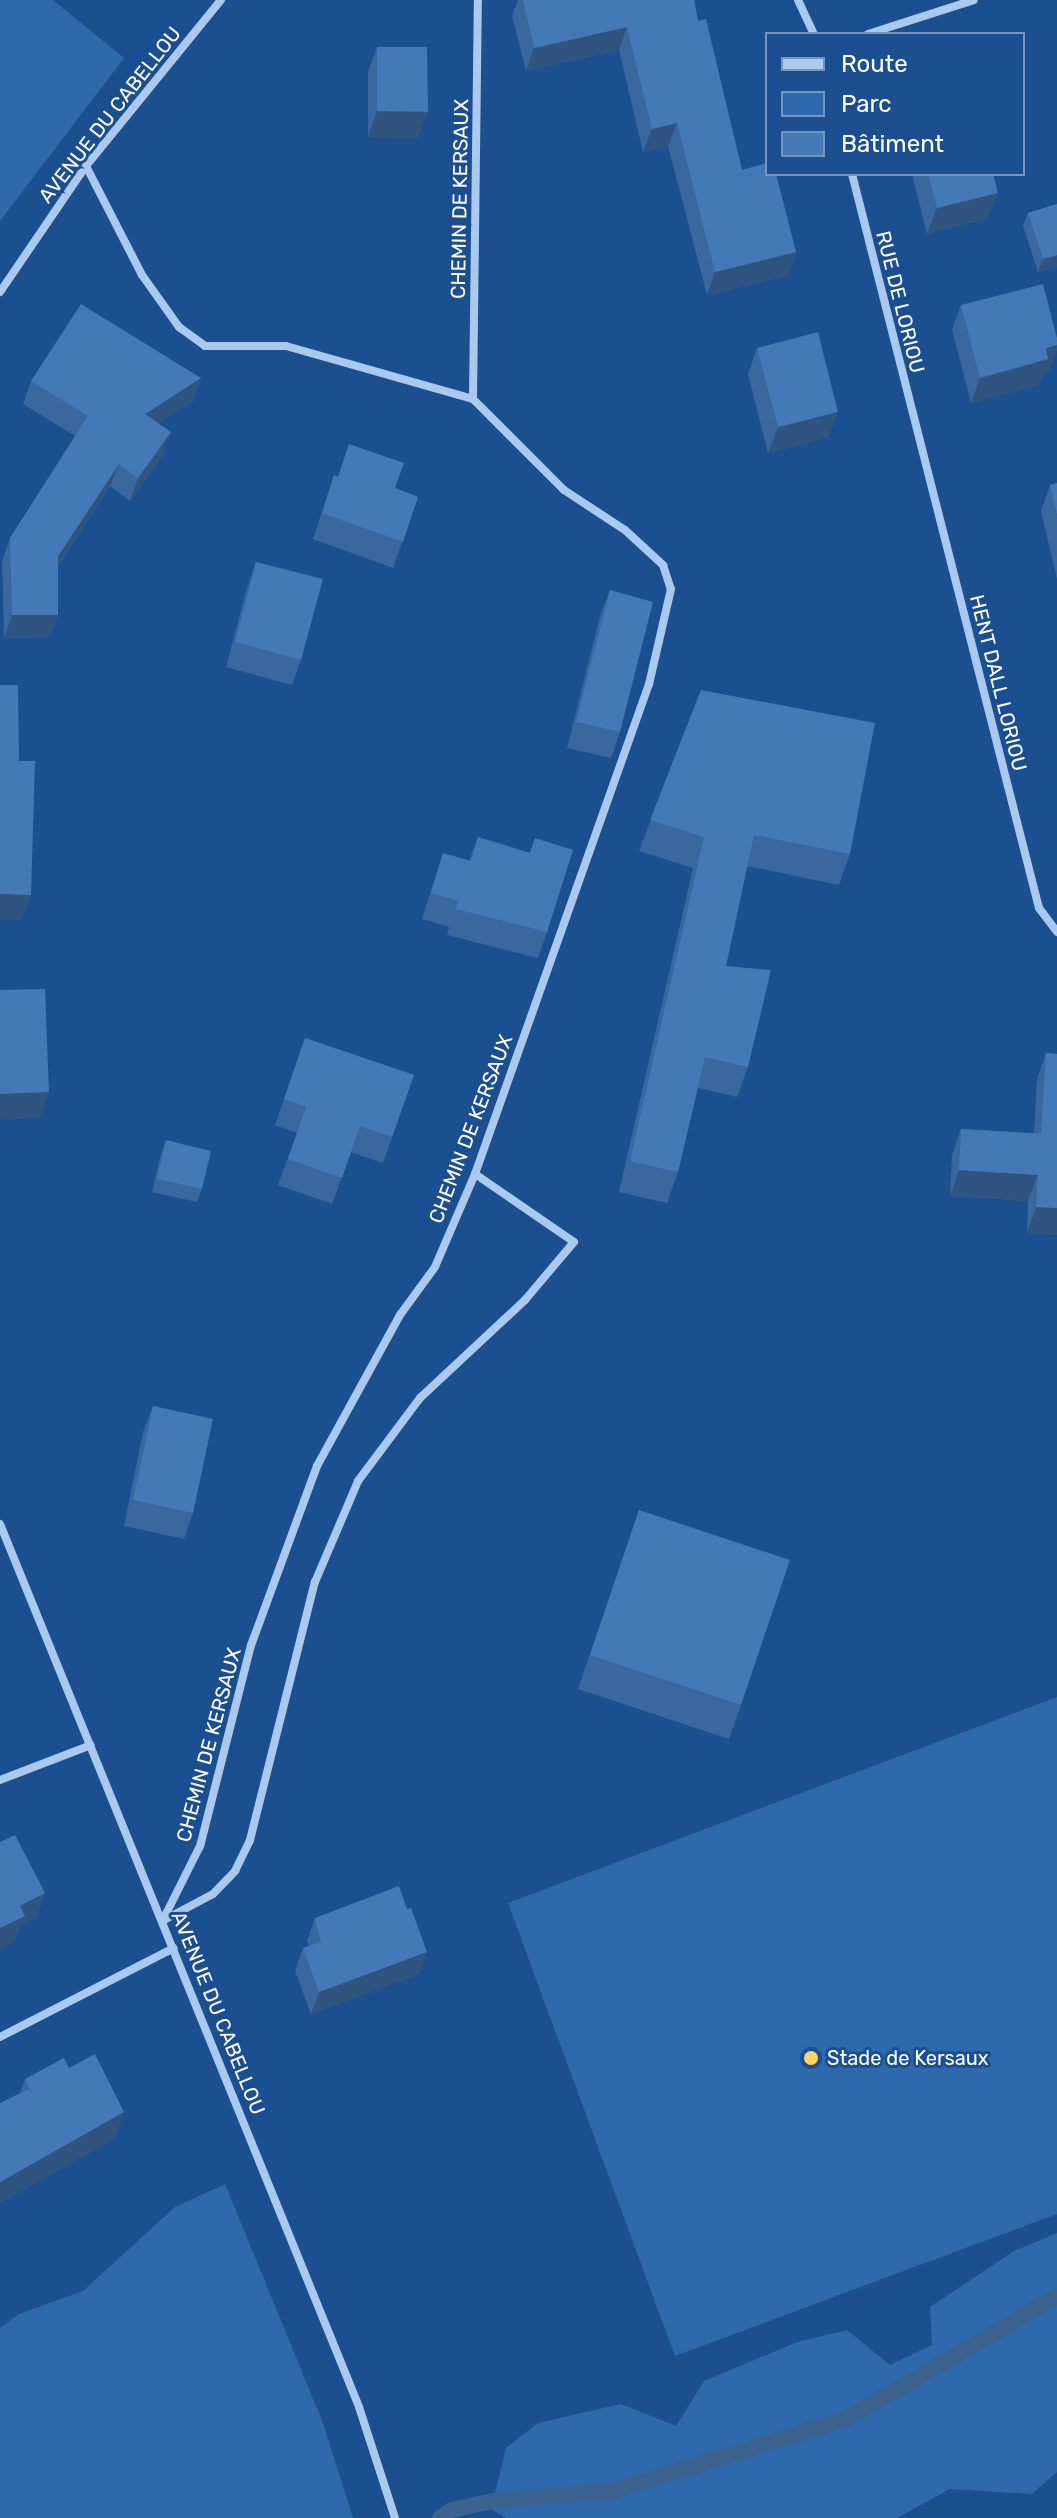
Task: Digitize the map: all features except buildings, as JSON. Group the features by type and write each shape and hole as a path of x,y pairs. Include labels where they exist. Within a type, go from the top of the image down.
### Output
{"street":[{"name":"AVENUE DU CABELLOU","path":"0,292 86,166 221,0"},
{"name":"CHEMIN DE KERSAUX","path":"473,399 478,0"},
{"path":"798,0 813,32"},
{"path":"874,32 974,0"},
{"name":"CHEMIN DE KERSAUX","path":"86,166 142,275 179,327 205,346 286,346 473,399 564,490 625,530 663,565 671,589 649,684 475,1174 435,1267 400,1315 317,1466 251,1645 200,1846 163,1920"},
{"name":"RUE DE LORIOU","path":"853,176 918,437"},
{"name":"HENT DALL LORIOU","path":"918,437 1039,908 1057,932"},
{"path":"163,1920 213,1894 235,1871 250,1840 315,1582 358,1481 420,1398 525,1300 574,1242 475,1174"},
{"name":"AVENUE DU CABELLOU","path":"0,1524 359,2407 395,2518"},
{"path":"0,1780 91,1745"},
{"path":"0,2037 174,1948"}],"green space":[{"path":"0,0 53,0 124,58 0,221"},
{"name":"Stade de Kersaux","path":"1057,1697 1057,2214 675,2356 508,1903"},
{"path":"225,2184 323,2423 353,2518 0,2518 0,2328 19,2314 83,2291 175,2207"},
{"path":"1057,2233 1057,2472 1032,2494 950,2489 897,2518 506,2518 491,2509 506,2448 538,2423 621,2404 676,2426 704,2381 797,2342 847,2330 890,2365 932,2345 930,2307 1014,2251"}],"waterway":[{"path":"440,2518 452,2510 497,2500 613,2491 846,2419 1057,2296"}],"place":[{"name":"Stade de Kersaux","path":"811,2058"}]}
